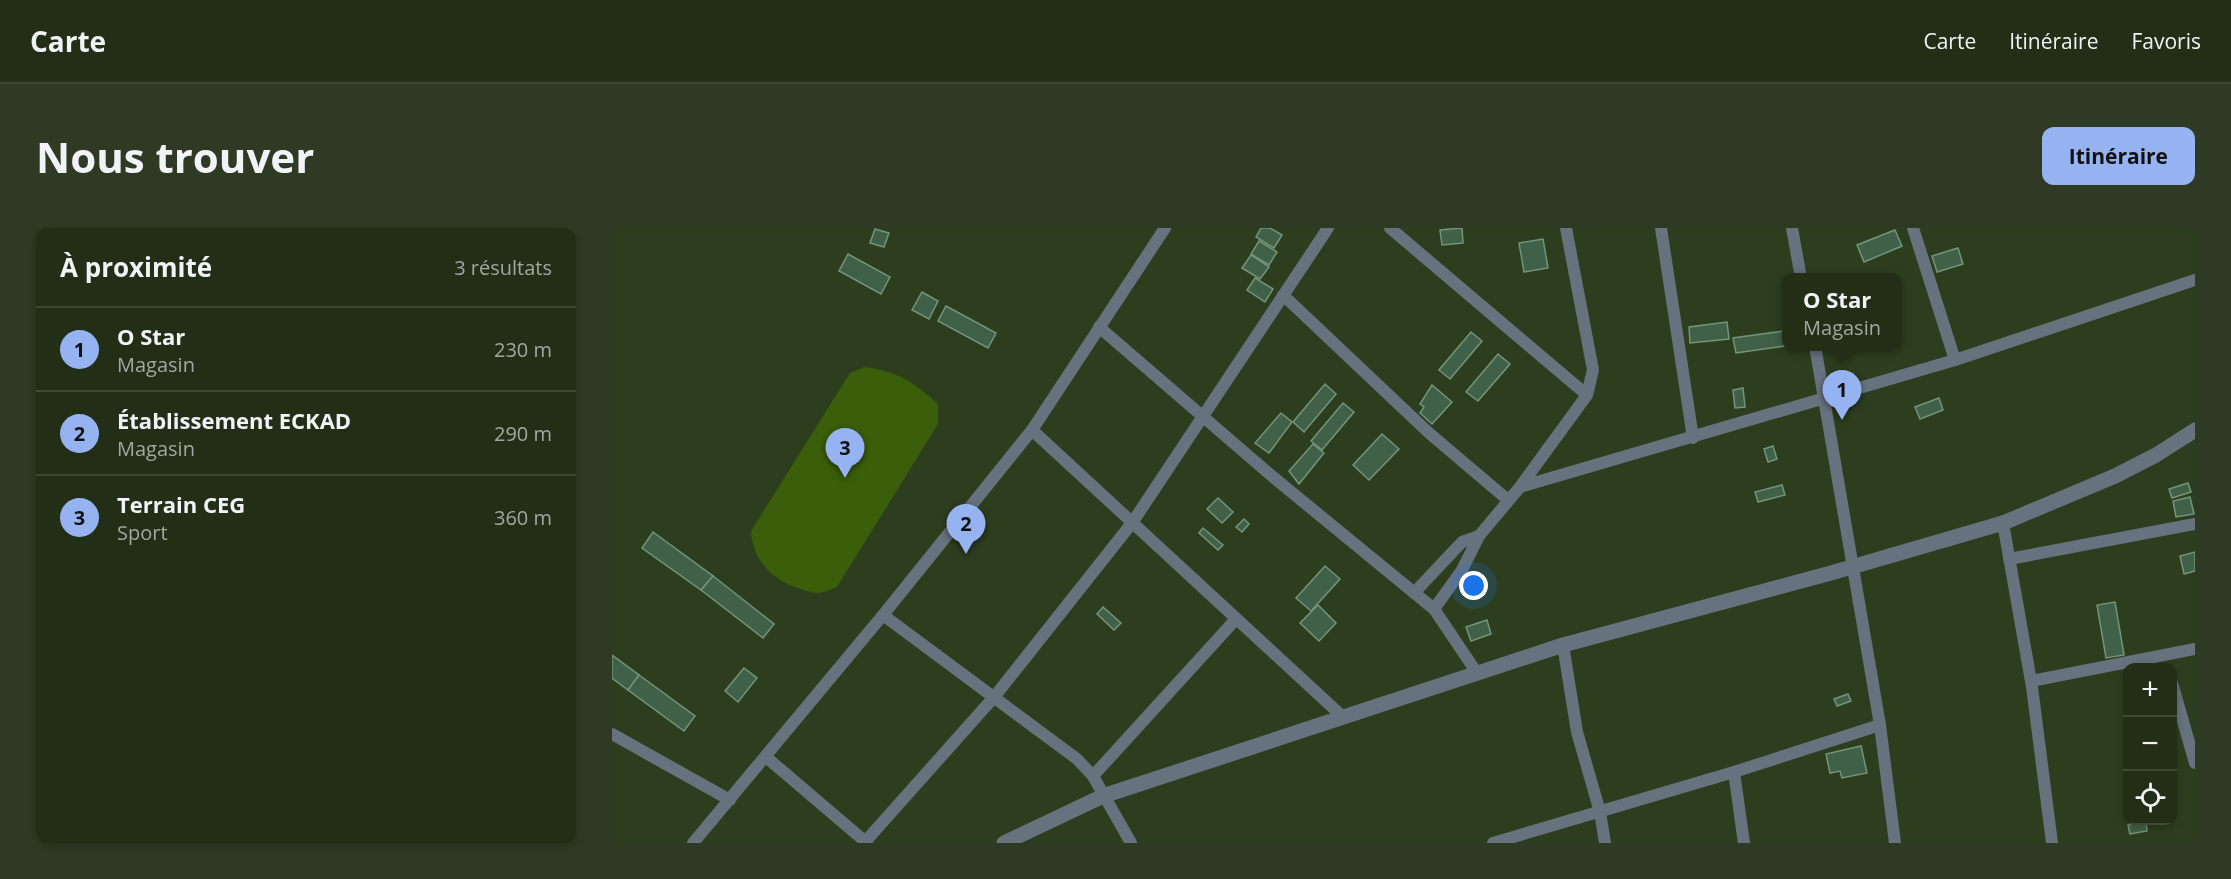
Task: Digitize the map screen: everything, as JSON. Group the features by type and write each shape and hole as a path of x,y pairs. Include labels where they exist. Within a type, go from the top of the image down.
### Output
{"street":[{"path":"693,843 766,758 1032,430 1165,228"},
{"path":"766,758 866,842 995,696 1132,523 1328,228"},
{"path":"1390,228 1587,395"},
{"path":"1434,609 1462,570 1479,536 1520,487 1587,395 1593,370 1566,228"},
{"path":"1661,228 1693,438"},
{"path":"1792,228 1800,273"},
{"path":"1913,228 1955,360"},
{"path":"1520,487 1955,360 2195,280"},
{"path":"1283,295 1429,433 1508,500"},
{"path":"1099,327 1434,609 1477,673"},
{"path":"1816,351 1880,725 1895,843"},
{"path":"1032,430 1343,717"},
{"path":"1004,843 1103,796 1563,645 1853,567 2003,523 2115,476 2156,455 2195,430"},
{"path":"2003,523 2031,681 2052,843"},
{"path":"2009,559 2195,524"},
{"path":"1414,593 1462,542 1479,536"},
{"path":"883,615 1077,759 1093,776 1131,843"},
{"path":"1093,776 1236,619"},
{"path":"1563,645 1581,748 1600,812 1605,843"},
{"path":"2031,681 2167,662 2195,649"},
{"path":"2177,700 2195,763"},
{"path":"1493,843 1734,772 1880,725"},
{"path":"612,734 730,800"},
{"path":"1734,772 1744,843"}],"green space":[{"path":"864,367 896,375 921,390 938,404 938,424 837,587 823,592 813,592 783,582 767,569 756,552 751,531 850,373"}],"building":[{"path":"1261,228 1270,228 1282,235 1274,248 1256,237"},
{"path":"1462,228 1463,243 1442,245 1440,230"},
{"path":"875,229 889,233 884,247 870,243"},
{"path":"1895,230 1902,246 1864,262 1857,245"},
{"path":"1543,239 1548,268 1524,272 1519,243"},
{"path":"1259,241 1277,252 1269,265 1251,254"},
{"path":"1958,248 1963,264 1937,272 1932,256"},
{"path":"848,254 890,277 881,294 839,271"},
{"path":"1251,255 1269,267 1260,279 1242,268"},
{"path":"1255,278 1273,289 1265,302 1247,290"},
{"path":"922,292 938,301 929,319 912,310"},
{"path":"946,306 996,333 988,348 938,321"},
{"path":"1727,322 1729,339 1690,343 1689,327"},
{"path":"1782,331 1782,346 1736,353 1733,338"},
{"path":"1471,332 1482,341 1450,379 1439,370"},
{"path":"1498,354 1510,364 1478,401 1466,392"},
{"path":"1325,384 1336,394 1304,432 1293,422"},
{"path":"1432,385 1452,402 1432,424 1420,413 1424,407 1420,404"},
{"path":"1743,388 1745,407 1735,408 1733,390"},
{"path":"1939,398 1943,410 1920,419 1915,407"},
{"path":"1343,403 1354,412 1322,450 1311,441"},
{"path":"1281,413 1292,422 1269,453 1255,443"},
{"path":"1382,434 1399,449 1369,480 1353,465"},
{"path":"1313,444 1324,453 1299,484 1289,471"},
{"path":"1773,446 1777,459 1768,462 1764,449"},
{"path":"2188,483 2191,492 2172,498 2169,489"},
{"path":"1782,485 1785,495 1758,502 1755,492"},
{"path":"2190,497 2194,514 2176,517 2173,501"},
{"path":"1218,498 1233,512 1222,523 1207,509"},
{"path":"1244,519 1249,524 1242,532 1236,527"},
{"path":"1203,528 1223,545 1218,550 1199,533"},
{"path":"653,532 713,576 701,590 642,548"},
{"path":"2195,552 2195,571 2184,574 2180,556"},
{"path":"1325,566 1340,579 1311,611 1296,598"},
{"path":"713,576 774,624 763,638 701,590"},
{"path":"2115,602 2124,655 2106,658 2097,605"},
{"path":"1318,605 1336,623 1319,641 1300,623"},
{"path":"1103,607 1121,623 1114,630 1097,614"},
{"path":"1487,620 1491,634 1471,641 1466,627"},
{"path":"612,655 639,675 628,690 612,678"},
{"path":"744,668 757,678 738,702 725,691"},
{"path":"639,675 695,716 684,731 628,690"},
{"path":"1848,694 1851,701 1837,706 1834,699"},
{"path":"1861,746 1867,773 1842,778 1840,771 1830,773 1826,754"},
{"path":"2128,825 2146,825 2147,831 2130,834"}],"place":[{"name":"O Star","path":"1842,420"},
{"name":"Terrain CEG","path":"845,478"},
{"name":"Établissement ECKAD","path":"966,554"}]}
